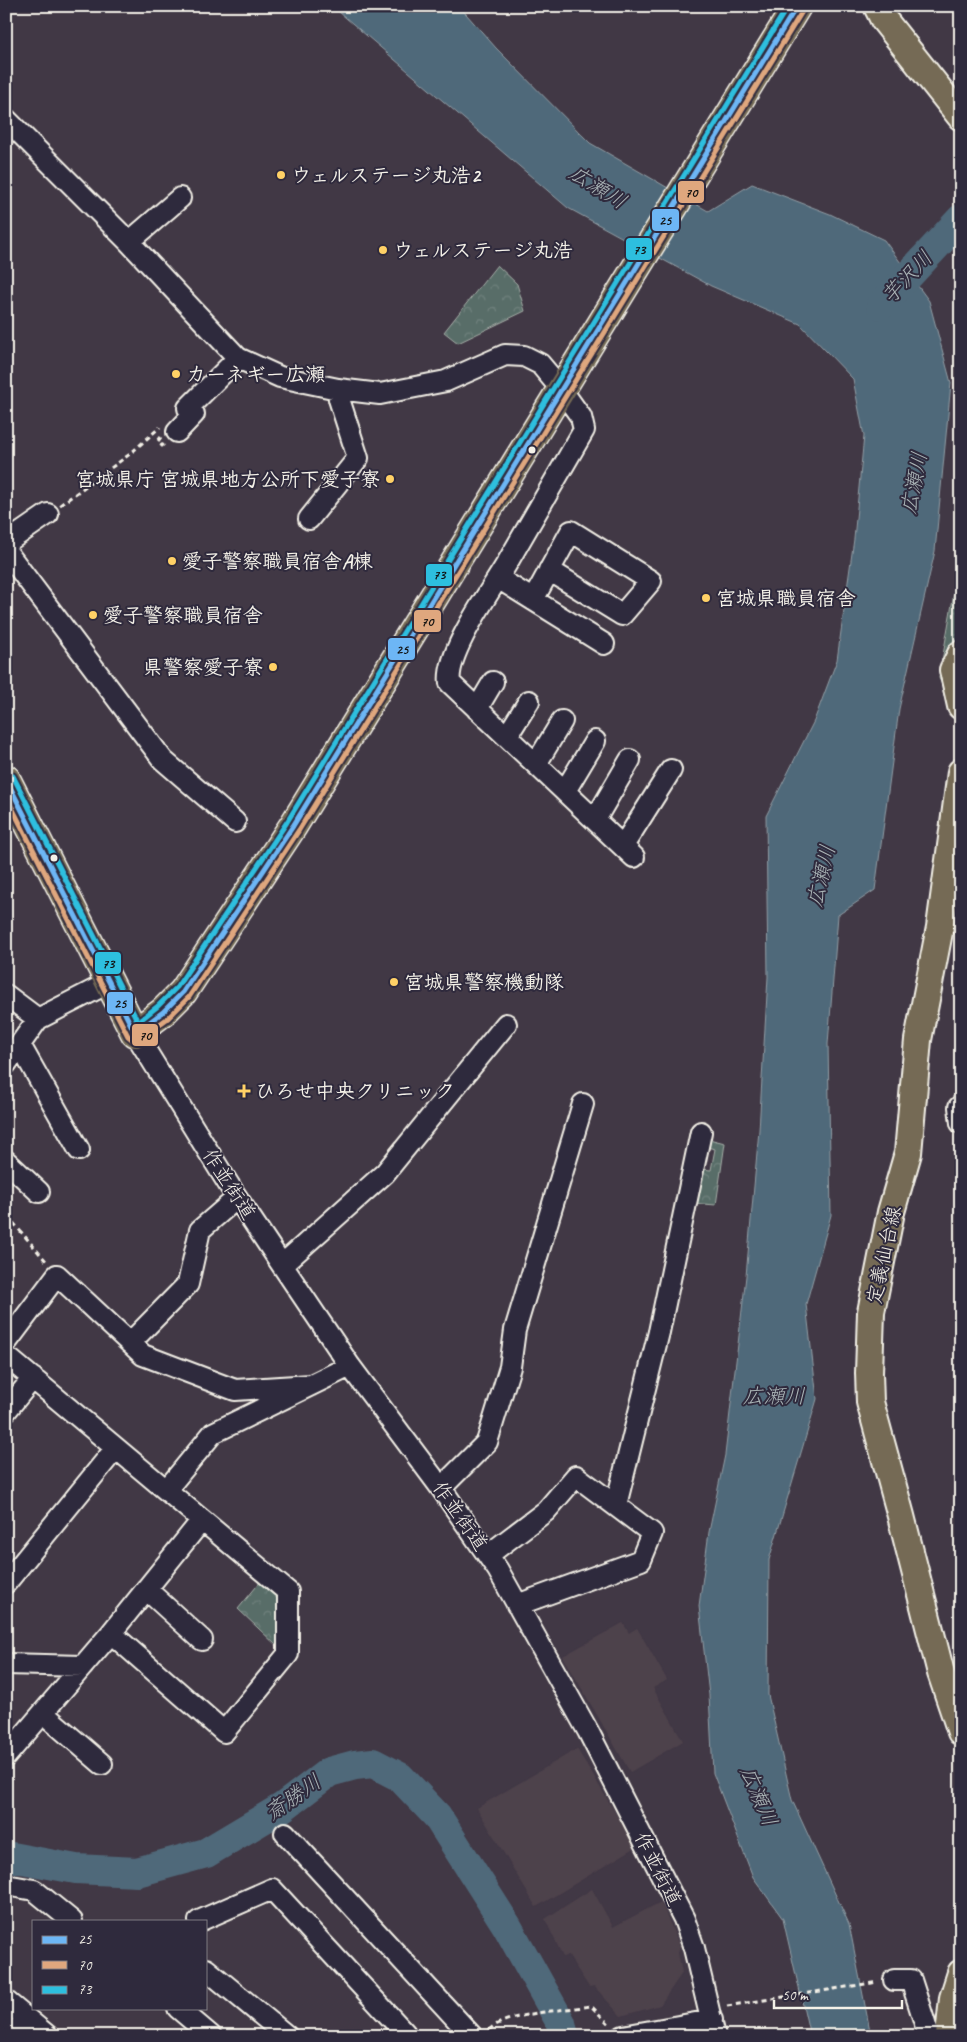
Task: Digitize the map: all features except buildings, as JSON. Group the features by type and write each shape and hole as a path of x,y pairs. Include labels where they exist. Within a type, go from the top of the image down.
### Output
{"highway":[{"path":"6,779 136,1033 163,1012 183,992 293,826 374,697 561,389 616,304 797,6"}],"main road":[{"path":"877,6 884,20 961,117"},
{"path":"961,654 954,670 961,706"},
{"name":"定義仙台線","path":"960,777 940,927 918,1040 908,1152 892,1212 871,1312 869,1373 870,1402 941,1673 961,1732"},
{"path":"949,2036 953,1998 961,1973"}],"street":[{"path":"6,118 129,242 238,358 280,377 339,394 380,394 412,388 446,380 505,356 524,356 540,364 581,417 584,430 469,625 448,674 450,683 628,851 670,770"},
{"path":"129,242 180,198"},
{"path":"168,430 194,414 188,408 238,358"},
{"path":"309,519 358,458 339,394"},
{"path":"6,543 48,514"},
{"path":"533,600 549,570 571,531 651,581 622,615 549,570"},
{"path":"6,551 163,760 234,822"},
{"path":"498,578 604,644"},
{"path":"477,709 494,682"},
{"path":"507,736 529,701"},
{"path":"536,764 562,721"},
{"path":"565,791 595,741"},
{"path":"595,820 630,760"},
{"path":"6,1064 38,1018 110,982"},
{"path":"6,995 38,1018"},
{"path":"282,1265 385,1173 506,1024"},
{"name":"作並街道","path":"136,1033 237,1198 350,1366 487,1553 517,1604 588,1731 684,1919 715,2021"},
{"path":"20,1045 79,1150"},
{"path":"441,1488 487,1442 510,1367 515,1330 583,1104"},
{"path":"961,1105 959,1107 961,1123"},
{"path":"616,1505 659,1332 701,1132"},
{"path":"6,1161 39,1192"},
{"path":"130,1343 188,1284 200,1230 237,1198"},
{"path":"6,1343 57,1275 143,1355 236,1390 311,1385"},
{"path":"6,1356 288,1592 288,1654 224,1732 111,1633"},
{"path":"167,1489 213,1433 350,1366"},
{"path":"6,1411 33,1378"},
{"path":"6,1583 116,1448"},
{"path":"487,1553 496,1549 546,1511 576,1476 652,1533 641,1560 517,1604"},
{"path":"6,1756 111,1633 202,1520"},
{"path":"146,1589 202,1640"},
{"path":"6,1664 83,1666"},
{"path":"42,1713 102,1764"},
{"path":"286,1833 472,2036"},
{"path":"6,1884 34,1890 71,1920"},
{"path":"200,1920 272,1889 405,2033 402,2036"},
{"path":"208,1971 286,2036"},
{"path":"894,1980 911,1980 929,2036"},
{"path":"6,2001 48,2036"},
{"path":"180,2010 211,2036"},
{"path":"13,2036 26,2018"},
{"path":"617,2032 715,2021"}],"path":[{"path":"158,441 168,430"},
{"path":"48,514 130,454 168,430"},
{"path":"6,1219 10,1219 57,1275"},
{"path":"715,2021 755,2000 894,1980"},
{"path":"484,2036 493,2026 507,2018 591,2006 617,2032"}],"shaded area":[{"path":"623,1623 629,1633 637,1628 667,1680 653,1688 683,1741 630,1772 563,1656"},
{"path":"577,1749 636,1847 536,1907 477,1808"},
{"path":"592,1889 613,1927 661,1902 680,1947 678,1953 682,1973 660,2005 621,2016 594,1986 589,1987 568,1955 563,1957 545,1919"}],"green space":[{"path":"497,265 517,284 525,311 458,343 444,332"},
{"path":"961,553 961,730 939,678"},
{"path":"705,1138 725,1143 716,1205 691,1203 701,1169 711,1170 715,1149 703,1146"},
{"path":"261,1581 285,1600 278,1647 238,1609"}],"water":[{"name":"広瀬川","path":"332,6 459,6 496,48 590,143 708,211 752,184 830,214 884,240 929,301 951,383 935,551 899,709 875,890 838,915 828,1044 831,1215 806,1304 817,1399 769,1560 768,1695 792,1800 849,1924 871,2036 810,2036 783,1919 753,1877 713,1773 709,1695 699,1606 709,1532 725,1455 746,1276 759,1130 768,977 766,816 814,721 837,660 854,539 864,436 853,379 800,324 711,286 568,208"}],"waterway":[{"name":"芋沢川","path":"881,305 961,219"},
{"name":"斎勝川","path":"6,1856 76,1869 137,1872 206,1853 283,1807 329,1772 355,1765 373,1763 400,1777 437,1816 507,1926 561,2023 564,2036"}],"transit line":[{"name":"73","path":"13,776 138,1022 177,987 287,822 788,6"},
{"name":"25","path":"6,779 135,1033 163,1012 183,992 293,826 797,6"},
{"name":"70","path":"6,796 128,1036 133,1040 138,1040 168,1018 189,997 299,830 803,10"}],"place":[{"name":"ウェルステージ丸浩2","path":"281,175"},
{"name":"ウェルステージ丸浩","path":"383,250"},
{"name":"カーネギー広瀬","path":"176,374"},
{"name":"宮城県庁 宮城県地方公所下愛子寮","path":"390,479"},
{"name":"愛子警察職員宿舎A棟","path":"172,561"},
{"name":"宮城県職員宿舎","path":"706,598"},
{"name":"愛子警察職員宿舎","path":"93,615"},
{"name":"県警察愛子寮","path":"273,667"},
{"name":"宮城県警察機動隊","path":"394,982"},
{"name":"ひろせ中央クリニック","path":"244,1091"}]}
